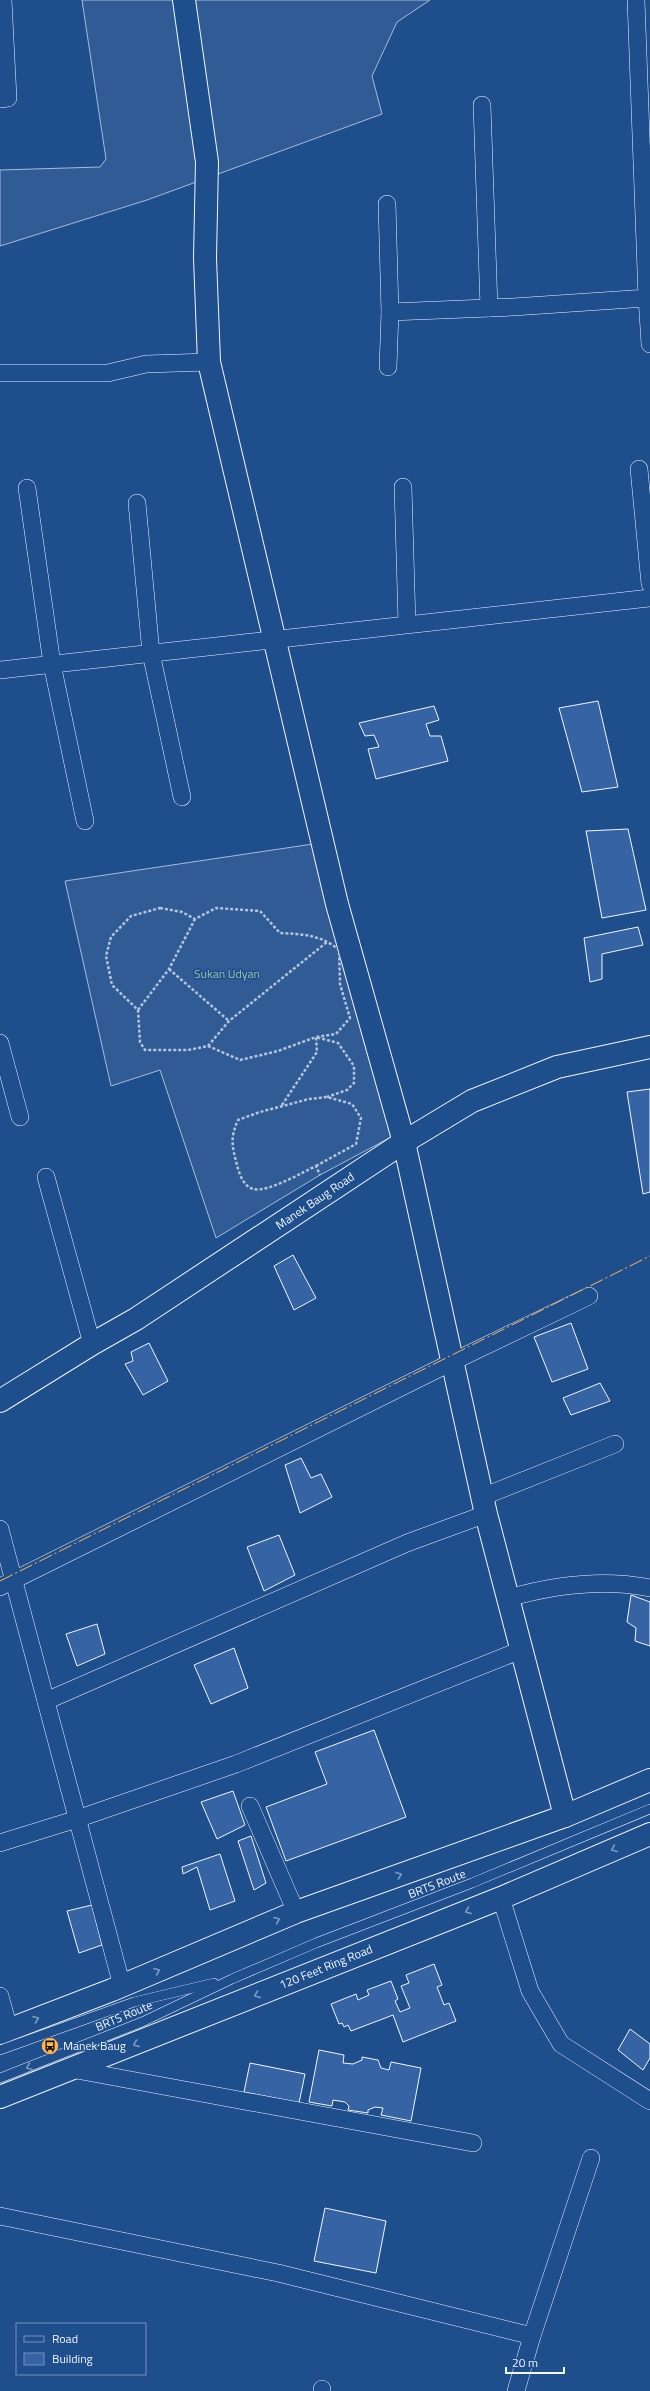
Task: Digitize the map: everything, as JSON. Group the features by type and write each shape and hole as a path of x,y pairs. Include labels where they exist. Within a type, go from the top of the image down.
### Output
{"street":[{"path":"0,99 8,98 3,0"},
{"path":"184,0 207,162 205,258 209,362 337,904 404,1142 484,1506 565,1816"},
{"path":"636,0 650,344"},
{"path":"482,105 489,308"},
{"path":"387,204 390,312 388,367"},
{"path":"390,312 489,308 649,298"},
{"path":"0,374 108,373 146,364 209,362"},
{"path":"639,469 650,584"},
{"path":"403,487 407,624"},
{"path":"27,488 52,664 85,821"},
{"path":"137,503 151,653 182,797"},
{"path":"0,670 274,638 650,598"},
{"path":"0,1043 20,1117"},
{"name":"Manek Baug Road","path":"0,1401 92,1344 136,1319 404,1142 472,1101 557,1066 650,1046"},
{"path":"46,1177 92,1344"},
{"path":"7,1584 452,1362 589,1296"},
{"path":"46,1701 407,1543 615,1444"},
{"path":"0,1529 7,1584 46,1701 122,1986"},
{"path":"508,1598 539,1589 582,1583 628,1583 650,1588"},
{"path":"0,1843 77,1819 236,1764 521,1650"},
{"path":"0,1996 4,2031 122,1986 296,1912 565,1816 650,1780"},
{"path":"250,1806 296,1912"},
{"name":"120 Feet Ring Road","path":"0,2097 501,1898 650,1834"},
{"path":"501,1898 530,1990 562,2044 650,2101"},
{"path":"71,2069 473,2143"},
{"path":"518,2390 532,2336 591,2158"},
{"path":"0,2216 278,2273 532,2336"}],"lane":[{"name":"BRTS Route","path":"0,2078 142,2022 232,1979 316,1943 472,1883 650,1809"},
{"name":"BRTS Route","path":"0,2050 134,2002 232,1979"}],"path":[{"path":"138,1010 112,985 106,956 111,937 131,916 160,908 182,912 195,919"},
{"path":"216,908 260,911 280,933 305,935 328,941 339,950 340,984 350,1018 336,1034 316,1037 278,1051 240,1060 208,1046 188,1050 145,1050 140,1042 138,1010 169,969 195,919 216,908"},
{"path":"208,1046 230,1021 333,938"},
{"path":"169,969 230,1021"},
{"path":"316,1037 338,1044 354,1066 354,1083 347,1090 327,1097 282,1105 238,1120 231,1134 233,1151 244,1183 253,1189 267,1188 316,1166 356,1144 361,1118 352,1104 327,1097"},
{"path":"282,1105 317,1052 316,1037"},
{"path":"316,1166 320,1175"}],"shaded area":[{"path":"82,0 430,0 397,22 372,76 382,114 147,200 0,246 0,170 100,167 106,159"},
{"name":"Sukan Udyan","path":"313,844 393,1136 320,1175 216,1238 160,1070 111,1086 65,881"}],"building":[{"path":"598,701 618,787 582,792 559,708"},
{"path":"434,706 439,720 426,724 430,736 441,736 448,761 376,779 368,749 379,747 374,735 365,736 359,723"},
{"path":"628,829 646,910 602,918 586,831"},
{"path":"638,927 643,945 602,954 602,979 590,982 584,938"},
{"path":"650,1089 650,1192 643,1194 627,1092"},
{"path":"293,1255 316,1298 294,1310 274,1266"},
{"path":"571,1323 588,1369 552,1382 534,1337"},
{"path":"149,1343 168,1381 143,1395 125,1364 133,1361 131,1352"},
{"path":"600,1383 610,1401 571,1415 563,1398"},
{"path":"301,1458 311,1478 321,1474 332,1497 300,1513 285,1465"},
{"path":"279,1535 295,1575 264,1591 247,1547"},
{"path":"631,1595 650,1602 650,1646 635,1641 636,1628 627,1622"},
{"path":"97,1624 105,1654 77,1666 66,1634"},
{"path":"234,1648 248,1688 211,1704 194,1665"},
{"path":"374,1730 406,1817 286,1861 266,1807 327,1784 315,1752"},
{"path":"233,1791 245,1825 217,1839 201,1802"},
{"path":"251,1836 266,1883 254,1890 238,1841"},
{"path":"220,1854 235,1901 210,1910 197,1867 183,1874 182,1867"},
{"path":"92,1905 102,1945 79,1953 67,1911"},
{"path":"434,1964 442,1985 437,1987 444,2005 449,2003 456,2021 403,2042 393,2015 351,2031 348,2025 344,2027 342,2023 339,2024 331,2004 356,1994 358,2000 369,1995 367,1990 391,1981 398,1999 395,2001 400,2012 410,2008 401,1986 409,1983 406,1975"},
{"path":"630,2029 650,2044 650,2058 643,2070 618,2050"},
{"path":"319,2050 344,2055 343,2063 353,2064 362,2060 362,2057 378,2060 381,2068 389,2070 391,2062 421,2068 411,2121 381,2115 383,2108 375,2107 368,2110 368,2113 348,2110 349,2106 345,2102 333,2100 332,2106 309,2102"},
{"path":"250,2063 305,2074 299,2103 244,2092"},
{"path":"325,2208 386,2221 376,2273 314,2261"}],"power":[{"path":"0,1581 650,1256"}],"place":[{"name":"Manek Baug","path":"50,2046"}]}
